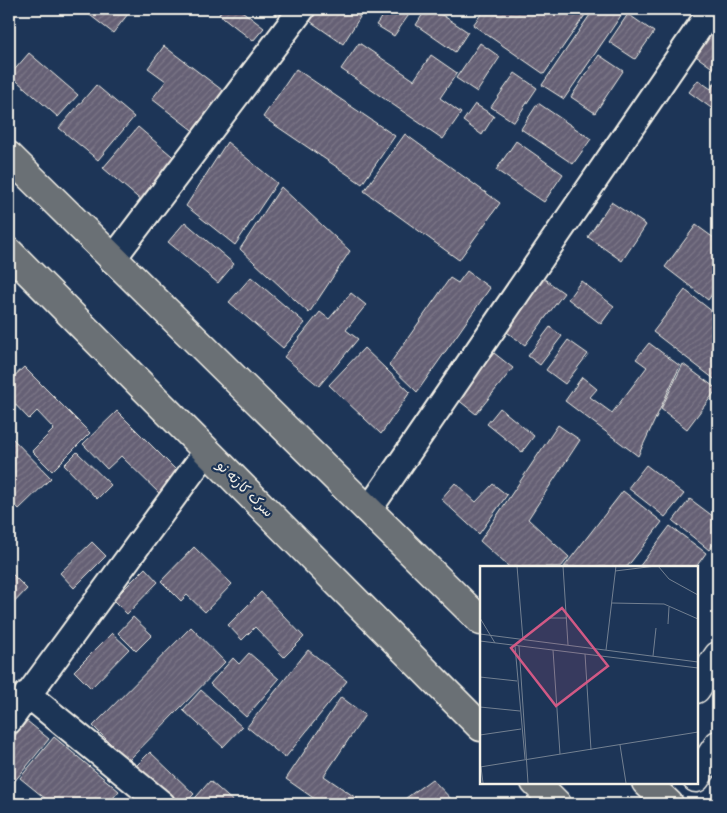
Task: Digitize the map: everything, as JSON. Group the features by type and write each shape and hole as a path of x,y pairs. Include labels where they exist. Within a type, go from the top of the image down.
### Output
{"highway":[{"path":"9,156 112,260 480,620"},
{"name":"سرک کارته نو","path":"9,252 480,726"},
{"path":"536,783 556,804"},
{"path":"647,783 669,804"}],"street":[{"path":"112,260 302,9"},
{"path":"368,511 712,9"},
{"path":"9,721 207,451"},
{"path":"697,688 718,656"},
{"path":"27,694 162,804"},
{"path":"697,776 718,745"},
{"path":"678,804 692,783"}],"building":[{"path":"82,9 132,9 113,33"},
{"path":"223,9 244,9 242,11 264,28 253,41 219,14"},
{"path":"268,9 281,9 276,15"},
{"path":"309,9 347,9 360,17 343,44 304,17"},
{"path":"387,9 413,9 394,36 376,25"},
{"path":"426,9 433,9 468,32 455,52 416,25"},
{"path":"485,9 576,9 585,15 544,74 473,25"},
{"path":"594,9 615,9 622,14 564,99 542,85"},
{"path":"663,9 674,9 670,14"},
{"path":"628,14 654,32 635,59 609,42"},
{"path":"708,25 718,32 718,72 689,51"},
{"path":"359,43 414,80 431,55 457,73 440,98 461,113 443,139 341,69"},
{"path":"480,43 500,57 477,92 456,78"},
{"path":"164,46 226,93 196,133 152,99 166,81 148,68"},
{"path":"29,53 78,95 58,117 10,75"},
{"path":"599,55 623,71 595,113 571,97"},
{"path":"296,69 395,136 362,184 263,117"},
{"path":"515,73 537,88 514,122 491,107"},
{"path":"718,78 718,104 714,110 689,92 698,80 711,89"},
{"path":"96,85 134,117 98,160 59,128"},
{"path":"538,103 591,139 573,164 521,129"},
{"path":"475,104 494,116 482,135 463,121"},
{"path":"138,127 178,161 143,202 103,168"},
{"path":"405,134 500,203 459,260 364,191"},
{"path":"516,141 563,174 544,202 496,170"},
{"path":"227,142 277,183 235,245 186,206"},
{"path":"281,187 350,251 309,313 240,249"},
{"path":"611,202 646,225 622,261 588,237"},
{"path":"185,222 234,264 218,283 168,242"},
{"path":"696,225 718,241 718,286 708,300 665,267"},
{"path":"467,271 490,288 417,392 389,365 450,278 458,283"},
{"path":"540,276 564,293 525,345 501,328"},
{"path":"251,277 305,323 283,348 229,302"},
{"path":"581,281 614,306 601,324 568,299"},
{"path":"685,290 718,316 718,382 653,332"},
{"path":"351,293 366,305 346,330 358,339 319,386 284,357 320,312 329,319"},
{"path":"550,327 562,336 540,365 528,356"},
{"path":"568,340 588,354 565,384 546,370"},
{"path":"649,343 680,366 638,456 565,401 582,377 597,389 590,397 612,413 647,367 636,359"},
{"path":"364,348 410,392 381,434 329,385"},
{"path":"494,353 513,368 476,414 457,399"},
{"path":"683,364 717,389 687,429 661,409"},
{"path":"24,367 90,433 52,471 32,451 54,429 37,411 29,419 9,398 9,381"},
{"path":"500,408 534,436 522,452 487,424"},
{"path":"117,411 182,476 162,496 121,456 107,469 83,444"},
{"path":"558,425 580,440 528,519 569,557 562,566 508,566 480,541"},
{"path":"9,435 51,478 19,509 9,499"},
{"path":"77,452 111,485 97,499 64,465"},
{"path":"646,465 684,494 665,517 628,488"},
{"path":"455,483 476,502 493,484 507,495 479,534 441,499"},
{"path":"623,491 662,522 628,566 565,566"},
{"path":"690,499 718,520 718,538 709,550 673,521"},
{"path":"670,526 706,553 697,566 640,566"},
{"path":"92,542 106,556 74,588 60,573"},
{"path":"194,547 232,584 205,612 187,595 181,601 161,581"},
{"path":"145,568 158,582 127,614 113,600"},
{"path":"9,571 27,589 9,608"},
{"path":"261,592 304,637 284,657 255,627 242,640 228,625"},
{"path":"133,617 152,635 136,651 118,633"},
{"path":"191,627 225,662 128,761 93,726"},
{"path":"112,633 129,649 91,688 74,671"},
{"path":"308,650 347,681 285,758 247,727"},
{"path":"249,653 279,679 246,717 210,684 233,658 239,664"},
{"path":"201,690 242,727 223,747 183,710"},
{"path":"341,697 365,715 324,776 365,804 322,804 286,779"},
{"path":"27,721 49,739 9,788 9,743"},
{"path":"54,737 119,791 108,804 52,804 20,778"},
{"path":"150,752 194,794 184,804 176,804 136,766"},
{"path":"432,779 456,804 398,804"},
{"path":"210,781 236,804 190,804"}]}
